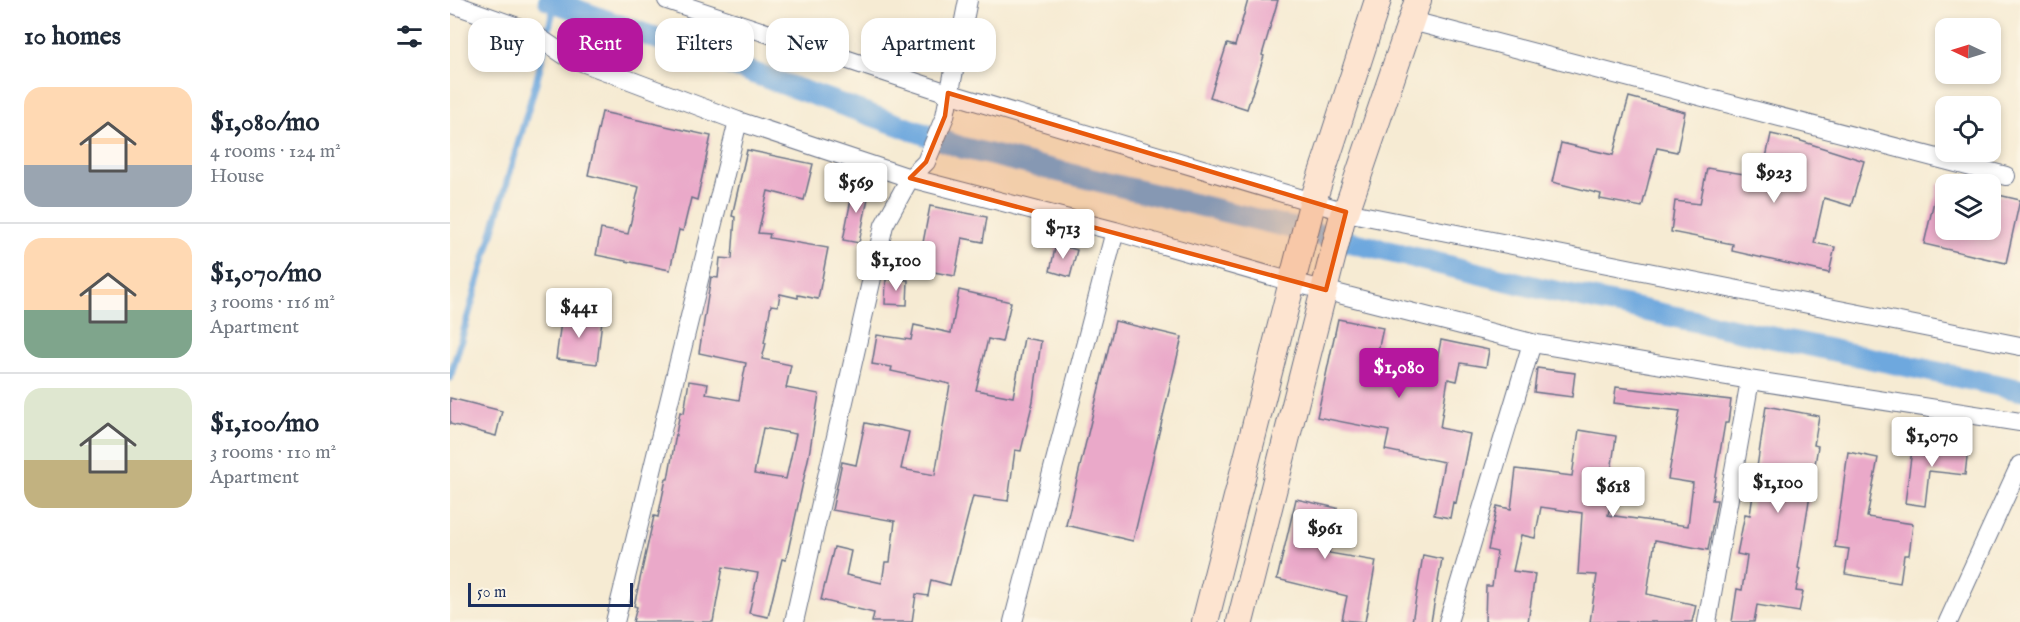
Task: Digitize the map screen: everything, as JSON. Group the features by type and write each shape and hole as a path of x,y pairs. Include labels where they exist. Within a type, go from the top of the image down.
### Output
{"main road":[{"path":"1205,622 1312,208 1378,0"},
{"path":"1240,622 1345,214 1415,10"}],"street":[{"path":"667,0 948,93 1312,208 2020,346"},
{"path":"794,622 884,225 910,178 926,162 945,116 968,0"},
{"path":"450,3 530,31 566,56 738,121 910,178 1532,343 2020,422"},
{"path":"1415,10 2006,176"},
{"path":"615,622 738,121"},
{"path":"1013,622 1115,231"},
{"path":"1448,622 1532,343"},
{"path":"1707,622 1750,380"},
{"path":"1948,622 2020,465"}],"highlighted area":[{"path":"948,93 1346,212 1326,290 910,178 926,162 945,116"}],"building":[{"path":"1248,0 1278,0 1262,55 1264,56 1247,109 1210,97 1227,44 1235,46"},
{"path":"1629,97 1685,112 1677,152 1657,148 1642,207 1600,199 1601,194 1552,182 1561,143 1613,155"},
{"path":"602,112 711,136 697,200 691,198 683,231 679,230 670,270 596,255 601,229 628,234 639,187 588,175"},
{"path":"1771,134 1864,161 1851,206 1824,198 1814,243 1835,247 1829,273 1732,251 1733,244 1671,232 1675,201 1700,204 1707,168 1762,177"},
{"path":"747,150 813,164 804,200 768,191 758,233 770,234 769,238 828,248 818,299 780,294 778,306 771,305 764,343 766,343 762,359 791,365 786,388 819,394 809,455 786,560 782,559 768,617 749,613 758,573 723,567 713,622 633,622 637,607 634,606 654,516 658,517 666,479 668,479 680,412 684,413 689,381 708,384 706,394 739,400 746,363 699,353 711,277 718,278 720,258 732,259 735,217 732,216","holes":["763,428 796,434 786,479 754,474"]},
{"path":"854,184 870,188 859,243 843,240"},
{"path":"2001,196 2020,200 2006,263 1924,244 1935,197 1935,240 2001,240"},
{"path":"930,206 987,217 983,242 962,238 955,276 918,269"},
{"path":"1056,244 1077,250 1070,277 1050,271"},
{"path":"886,279 908,280 907,305 885,304"},
{"path":"959,290 1011,302 1002,342 988,339 976,390 1013,397 1024,338 1041,341 1033,401 1021,451 1015,450 1008,501 973,496 950,585 931,580 928,596 916,594 912,622 872,622 874,613 821,600 834,547 851,551 846,575 882,583 885,562 890,562 895,521 832,510 842,462 856,465 865,423 909,432 901,469 935,475 950,384 891,371 892,367 872,364 877,335 911,340 914,325 951,333"},
{"path":"562,314 602,320 597,364 556,359"},
{"path":"1338,319 1383,328 1378,351 1437,360 1441,340 1489,350 1486,367 1461,363 1457,381 1448,379 1440,428 1470,434 1456,503 1453,502 1450,518 1434,515 1444,462 1385,450 1389,431 1317,417"},
{"path":"1115,321 1182,337 1133,541 1066,525"},
{"path":"1537,368 1575,373 1572,397 1534,392"},
{"path":"1616,387 1731,400 1712,500 1717,500 1708,550 1655,540 1647,594 1696,605 1692,622 1590,622 1597,575 1578,574 1582,513 1541,507 1535,538 1521,535 1513,571 1535,574 1528,622 1485,622 1486,586 1492,586 1497,552 1488,550 1497,506 1511,509 1516,469 1572,476 1579,430 1616,436 1610,479 1614,480 1608,515 1688,526 1693,483 1668,479 1680,411 1614,403"},
{"path":"450,398 502,411 496,436 450,424"},
{"path":"1766,406 1819,416 1814,445 1818,446 1798,568 1800,569 1796,591 1803,592 1799,612 1757,605 1754,622 1732,622 1737,589 1742,590 1747,556 1737,554 1745,514 1750,515"},
{"path":"1913,442 1968,449 1965,475 1929,471 1925,506 1905,503"},
{"path":"1848,452 1878,458 1867,517 1913,524 1909,555 1904,555 1900,583 1845,574 1849,549 1835,547"},
{"path":"1296,499 1337,508 1329,553 1376,561 1365,622 1342,620 1347,596 1277,579"},
{"path":"1423,555 1442,559 1431,622 1412,622"}],"waterway":[{"path":"549,0 963,148 1539,288 2020,390"},
{"path":"450,378 537,79 555,2"}]}
